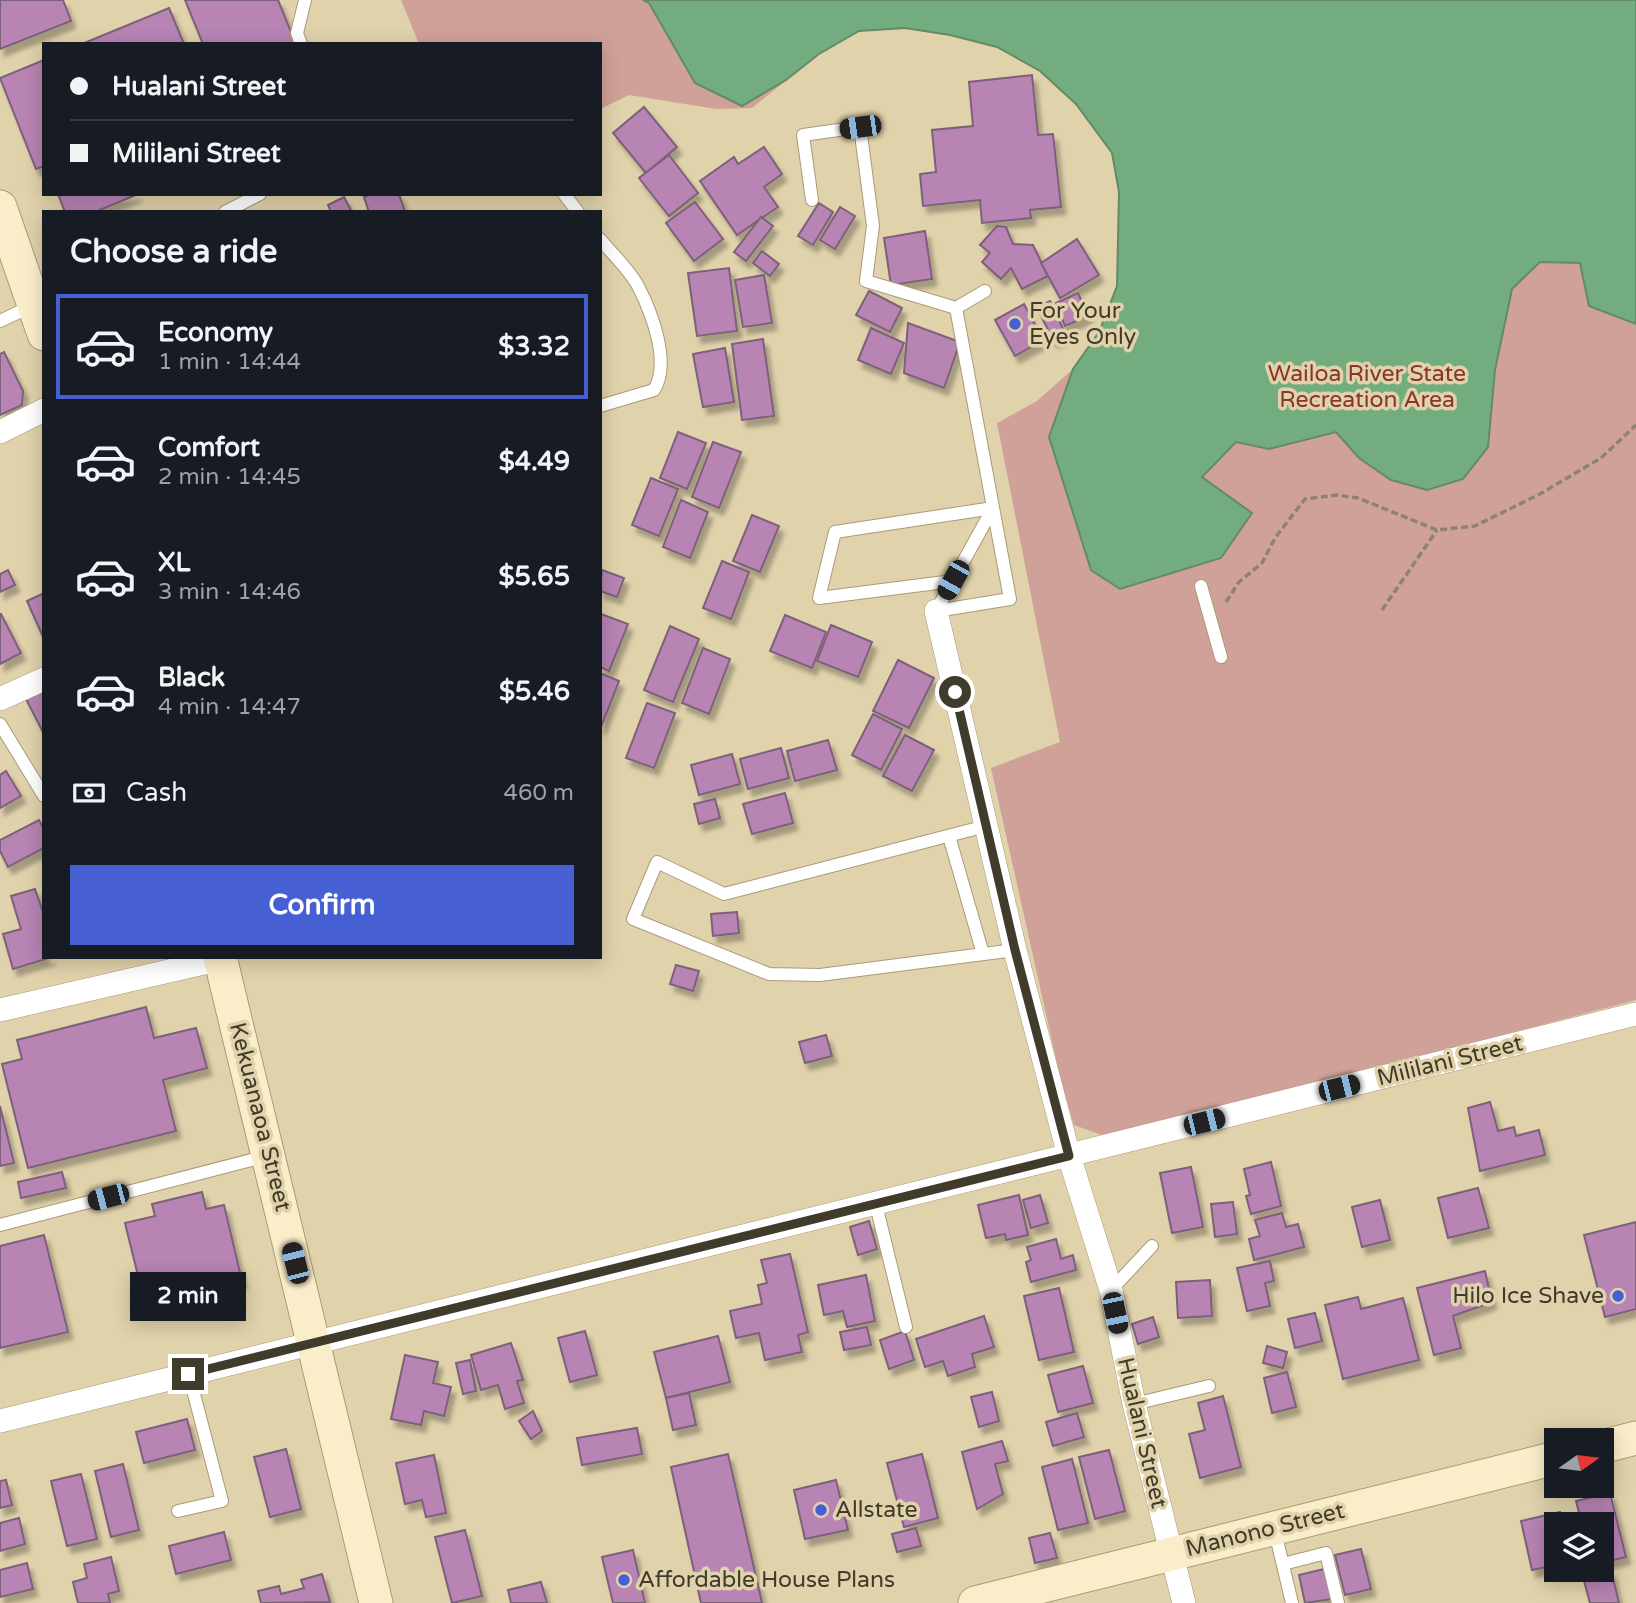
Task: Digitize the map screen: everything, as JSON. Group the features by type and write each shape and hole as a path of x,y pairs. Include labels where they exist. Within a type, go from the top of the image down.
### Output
{"street":[{"path":"0,206 41,313"},
{"path":"0,432 42,411"},
{"name":"Hualani Street","path":"936,611 1015,950 1069,1156 1111,1290 1134,1404 1184,1603"},
{"path":"0,699 42,680"},
{"path":"0,1010 217,959"},
{"name":"Kekuanaoa Street","path":"221,959 376,1603"},
{"name":"Mililani Street","path":"0,1421 1636,1014"},
{"path":"1614,1444 1636,1438"},
{"name":"Manono Street","path":"975,1603 1544,1461"}],"lane":[{"path":"300,42 297,33 305,0"},
{"path":"812,201 803,135 860,127 873,226 866,281 956,309"},
{"path":"229,210 256,196"},
{"path":"602,241 637,285 654,328 661,365 660,381 654,390 602,405"},
{"path":"956,309 985,290"},
{"path":"936,611 1010,599 956,309"},
{"path":"0,321 41,313"},
{"path":"953,580 819,598 835,532 993,508"},
{"path":"936,611 993,508"},
{"path":"1201,586 1221,657"},
{"path":"0,724 42,793"},
{"path":"986,826 724,894 657,862 633,919 769,974 820,975 1015,950"},
{"path":"949,836 983,954"},
{"path":"0,1225 269,1155"},
{"path":"876,1205 906,1326"},
{"path":"1111,1290 1152,1246"},
{"path":"178,1511 222,1501 188,1374"},
{"path":"1134,1404 1209,1386"},
{"path":"1274,1528 1292,1603"},
{"path":"1283,1564 1326,1553 1338,1603"}],"path":[{"path":"1226,602 1239,582 1262,563 1275,538 1305,499 1336,495 1358,498 1437,530 1475,526 1540,494 1601,458 1636,425"},
{"path":"1382,610 1437,530"}],"green space":[{"name":"Wailoa River State Recreation Area","path":"401,0 1636,0 1636,1000 1110,1138 1074,1125 1061,1081 991,768 1060,742 997,423 1037,401 1073,369 1099,331 1117,286 1119,192 1112,153 1076,104 1040,71 997,47 950,35 905,28 859,31 819,54 752,108 716,109 629,95 602,108 602,42 418,42"}],"shaded area":[{"name":"Wailoa River State Recreation Area","path":"643,0 1636,0 1636,324 1589,306 1580,263 1540,262 1512,289 1495,370 1488,447 1463,479 1427,490 1391,480 1359,458 1336,432 1269,449 1236,442 1202,477 1252,513 1221,558 1120,589 1091,570 1049,437 1073,369 1099,332 1117,286 1119,192 1112,153 1076,104 1040,71 997,47 950,35 905,28 859,31 819,54 786,80 742,106 695,83 649,3"}],"building":[{"path":"0,0 63,0 71,21 0,49"},
{"path":"185,0 278,0 295,42 202,42"},
{"path":"169,8 183,42 87,42"},
{"path":"42,61 42,167 36,169 0,78"},
{"path":"1032,75 1038,135 1053,134 1061,207 1030,210 1031,218 982,223 980,200 923,206 920,174 936,172 932,130 973,126 969,82"},
{"path":"644,107 677,147 646,173 613,133"},
{"path":"764,147 782,174 764,187 778,207 737,235 700,181 734,157 738,164"},
{"path":"669,155 698,193 669,216 639,178"},
{"path":"59,196 133,196 100,210 64,210"},
{"path":"400,196 404,210 368,210 364,197"},
{"path":"344,197 351,210 330,210 328,205"},
{"path":"695,202 723,239 694,261 666,223"},
{"path":"819,203 833,212 813,245 798,236"},
{"path":"840,207 855,216 835,249 820,240"},
{"path":"761,217 773,226 746,261 734,252"},
{"path":"997,226 1006,227 1013,244 1033,245 1048,276 1022,289 1011,268 1001,279 982,262 990,253 980,245"},
{"path":"925,231 932,279 891,285 884,238"},
{"path":"1077,239 1099,275 1060,298 1041,263"},
{"path":"762,251 779,264 770,276 753,263"},
{"path":"729,268 737,331 697,336 688,273"},
{"path":"764,275 772,323 743,327 735,280"},
{"path":"869,291 902,308 890,332 856,315"},
{"path":"1078,293 1088,316 1065,326 1056,303"},
{"path":"1050,301 1066,335 1053,341 1037,307"},
{"path":"1024,304 1043,340 1015,356 995,320"},
{"path":"908,323 960,342 944,388 904,373"},
{"path":"871,328 904,343 891,374 858,360"},
{"path":"763,339 774,416 742,420 732,344"},
{"path":"725,348 734,402 703,407 693,354"},
{"path":"4,352 23,391 22,405 0,415 0,354"},
{"path":"678,432 706,443 687,489 660,478"},
{"path":"713,442 741,452 719,508 692,497"},
{"path":"651,478 678,489 659,536 632,525"},
{"path":"681,500 708,512 690,558 663,547"},
{"path":"752,515 779,526 760,572 733,561"},
{"path":"722,561 749,572 731,619 703,608"},
{"path":"8,570 15,585 0,592 0,574"},
{"path":"602,570 624,578 617,597 602,592"},
{"path":"42,594 42,635 27,601"},
{"path":"602,614 628,624 609,671 602,668"},
{"path":"0,615 21,653 0,664"},
{"path":"785,615 826,632 812,668 770,651"},
{"path":"831,625 872,642 858,677 817,661"},
{"path":"670,626 699,639 673,702 644,690"},
{"path":"703,648 730,659 709,714 682,703"},
{"path":"898,660 934,678 909,728 873,711"},
{"path":"602,674 619,681 602,724"},
{"path":"42,691 42,730 26,699"},
{"path":"647,703 675,713 654,768 626,758"},
{"path":"873,714 902,729 881,770 852,755"},
{"path":"905,735 934,750 912,791 883,776"},
{"path":"828,740 837,770 795,781 787,751"},
{"path":"781,748 789,778 748,789 740,759"},
{"path":"732,754 740,784 699,795 691,765"},
{"path":"6,771 21,796 0,808 0,775"},
{"path":"785,793 793,823 752,834 743,804"},
{"path":"715,799 720,818 699,824 694,804"},
{"path":"39,820 42,825 42,849 8,867 0,851 0,840"},
{"path":"35,889 42,909 42,959 46,959 13,969 3,934 21,929 11,896"},
{"path":"737,912 739,933 713,936 711,914"},
{"path":"676,965 699,971 693,991 670,984"},
{"path":"146,1007 154,1038 196,1028 207,1068 163,1080 176,1131 28,1168 2,1064 22,1059 17,1040"},
{"path":"826,1035 832,1056 805,1063 799,1042"},
{"path":"1490,1102 1498,1131 1514,1127 1516,1136 1539,1130 1545,1155 1480,1171 1468,1108"},
{"path":"0,1106 14,1163 0,1166"},
{"path":"1271,1162 1281,1206 1251,1214 1246,1196 1250,1195 1244,1169"},
{"path":"1191,1167 1203,1227 1172,1233 1160,1173"},
{"path":"62,1172 66,1188 21,1198 18,1182"},
{"path":"1478,1188 1489,1228 1448,1238 1438,1198"},
{"path":"202,1192 206,1209 224,1205 242,1281 145,1304 125,1223 155,1216 152,1204"},
{"path":"1019,1195 1028,1235 1006,1240 1005,1234 986,1238 978,1205"},
{"path":"1040,1195 1048,1223 1031,1228 1023,1200"},
{"path":"1380,1200 1390,1240 1362,1247 1352,1207"},
{"path":"1233,1202 1237,1234 1215,1237 1211,1204"},
{"path":"1282,1213 1286,1227 1298,1224 1304,1247 1254,1260 1249,1239 1260,1236 1255,1220"},
{"path":"869,1221 877,1249 858,1255 850,1227"},
{"path":"1636,1222 1636,1309 1605,1317 1584,1235"},
{"path":"44,1235 68,1332 0,1348 0,1246"},
{"path":"1056,1239 1061,1259 1073,1255 1076,1270 1031,1282 1026,1262 1031,1260 1027,1247"},
{"path":"790,1254 808,1332 798,1335 802,1352 765,1360 759,1333 736,1338 730,1311 762,1304 758,1285 767,1283 761,1260"},
{"path":"1270,1261 1274,1281 1265,1283 1270,1306 1247,1311 1237,1268"},
{"path":"1485,1271 1492,1302 1453,1316 1461,1348 1434,1355 1417,1288"},
{"path":"866,1275 875,1321 847,1327 843,1311 824,1315 818,1285"},
{"path":"1210,1280 1212,1316 1178,1318 1176,1282"},
{"path":"1059,1288 1074,1352 1039,1360 1024,1296"},
{"path":"1358,1297 1361,1309 1403,1298 1419,1360 1343,1379 1325,1305"},
{"path":"1315,1313 1322,1341 1295,1348 1288,1319"},
{"path":"984,1316 994,1347 972,1354 975,1367 948,1376 943,1361 925,1367 916,1339"},
{"path":"1153,1317 1159,1337 1138,1344 1132,1324"},
{"path":"867,1327 871,1345 844,1350 840,1332"},
{"path":"585,1331 597,1375 570,1382 558,1338"},
{"path":"905,1331 914,1360 889,1369 880,1340"},
{"path":"718,1336 730,1382 666,1398 654,1352"},
{"path":"511,1343 523,1380 517,1381 524,1403 505,1409 498,1385 481,1390 471,1355"},
{"path":"1267,1346 1287,1352 1283,1368 1263,1363"},
{"path":"405,1355 438,1362 433,1383 451,1387 444,1416 424,1411 421,1425 391,1419"},
{"path":"470,1360 476,1391 463,1394 456,1363"},
{"path":"1083,1366 1093,1403 1058,1412 1048,1375"},
{"path":"1287,1372 1296,1407 1272,1413 1264,1378"},
{"path":"992,1392 999,1421 979,1427 971,1397"},
{"path":"689,1393 696,1425 673,1430 666,1398"},
{"path":"1223,1396 1241,1467 1200,1478 1189,1434 1205,1430 1198,1403"},
{"path":"533,1411 542,1431 531,1439 519,1421"},
{"path":"1077,1413 1084,1437 1053,1446 1046,1422"},
{"path":"187,1419 195,1450 144,1463 136,1432"},
{"path":"637,1428 642,1454 582,1465 577,1438"},
{"path":"1002,1441 1008,1461 995,1464 1003,1494 977,1509 962,1452"},
{"path":"286,1449 301,1509 270,1517 254,1457"},
{"path":"1109,1450 1125,1511 1095,1519 1079,1457"},
{"path":"728,1454 762,1603 701,1603 671,1467"},
{"path":"922,1454 938,1518 904,1527 887,1463"},
{"path":"434,1455 446,1513 426,1517 422,1500 405,1504 396,1463"},
{"path":"1072,1459 1088,1523 1058,1530 1042,1467"},
{"path":"123,1464 139,1530 111,1537 95,1471"},
{"path":"81,1474 97,1539 67,1546 51,1481"},
{"path":"6,1480 12,1505 0,1508 0,1481"},
{"name":"Allstate","path":"836,1480 848,1530 805,1539 794,1490"},
{"path":"1611,1498 1626,1557 1614,1560 1614,1512 1579,1512 1576,1501"},
{"path":"1544,1516 1544,1568 1532,1570 1521,1521"},
{"path":"19,1518 25,1544 0,1551 0,1523"},
{"path":"916,1528 921,1546 897,1552 892,1534"},
{"path":"465,1530 482,1596 452,1603 435,1537"},
{"path":"224,1532 231,1560 176,1574 169,1546"},
{"path":"1050,1533 1057,1558 1035,1563 1029,1538"},
{"path":"1361,1549 1371,1589 1345,1595 1335,1555"},
{"name":"Affordable House Plans","path":"633,1550 645,1603 613,1603 602,1557"},
{"path":"111,1557 119,1591 108,1594 110,1603 78,1603 73,1582 87,1578 84,1564"},
{"path":"27,1563 33,1589 0,1597 0,1570"},
{"path":"1324,1569 1332,1599 1305,1603 1299,1575"},
{"path":"322,1574 330,1602 261,1603 258,1591 279,1586 281,1594 304,1588 301,1580"},
{"path":"541,1582 547,1603 511,1603 508,1590"},
{"path":"1584,1582 1614,1582 1619,1603 1590,1603"}],"place":[{"name":"For Your Eyes Only","path":"1015,324"},
{"name":"Hilo Ice Shave","path":"1618,1296"},
{"name":"Allstate","path":"821,1510"},
{"name":"Affordable House Plans","path":"624,1580"}],"route":[{"path":"188,1374 1069,1156 1015,950 955,692"}]}
